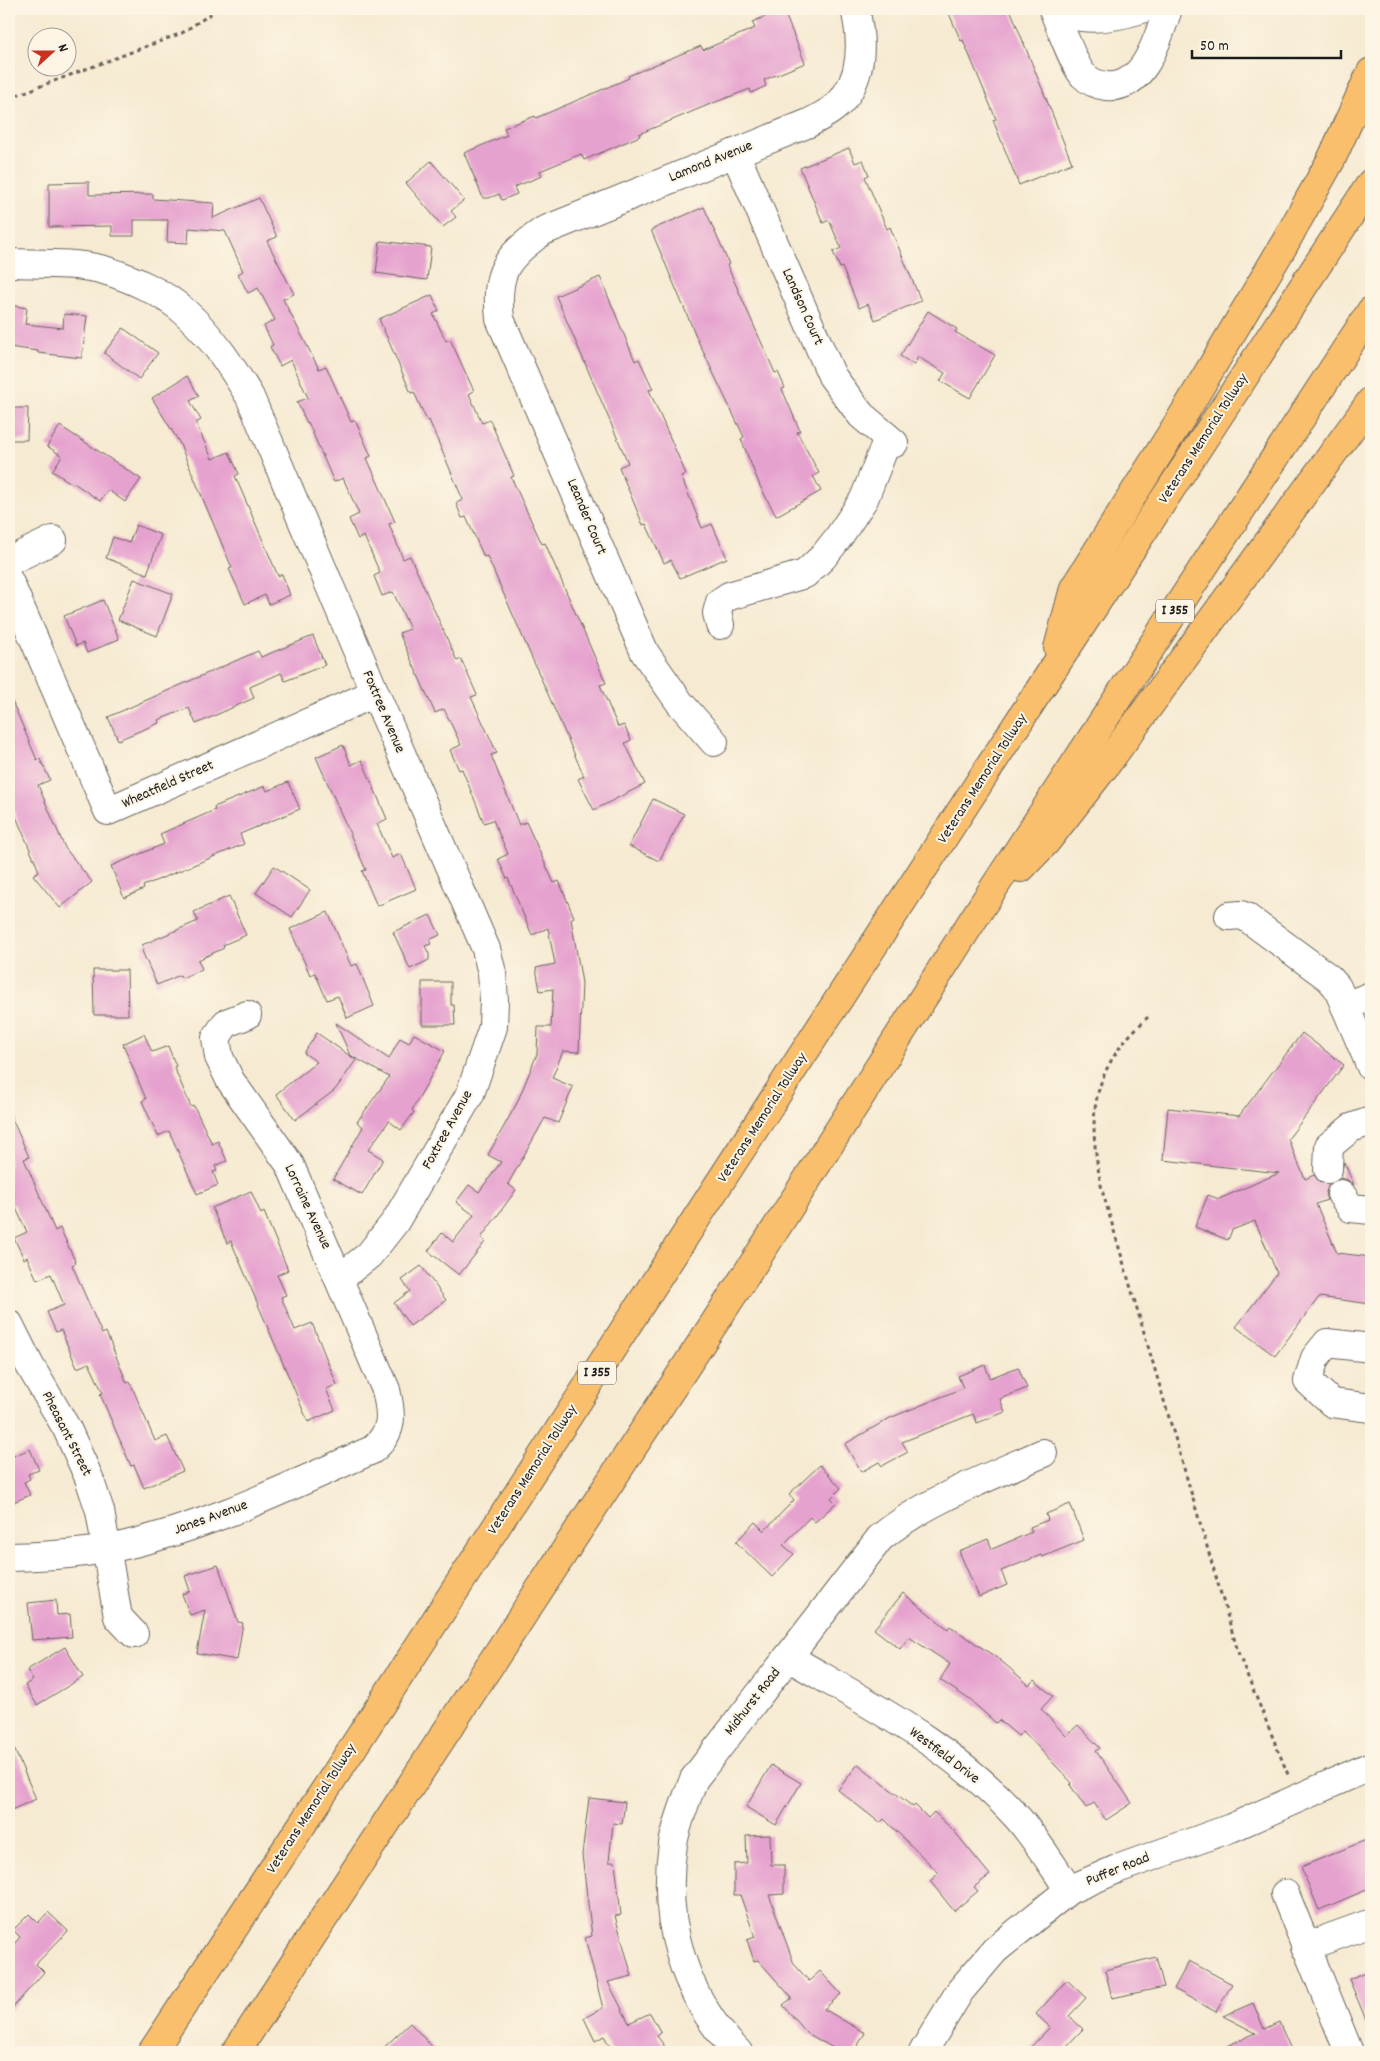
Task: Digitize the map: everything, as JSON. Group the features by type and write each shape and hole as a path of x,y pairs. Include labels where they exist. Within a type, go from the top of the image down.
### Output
{"highway":[{"path":"1051,672 1074,588 1194,397 1280,251 1331,160 1371,72"},
{"name":"Veterans Memorial Tollway","path":"152,2052 1371,183"},
{"name":"I 355","path":"236,2052 757,1258 978,912 1371,311"},
{"path":"978,912 1046,842 1109,761 1371,401"}],"street":[{"name":"Lamond Avenue","path":"502,273 511,258 526,243 543,231 809,123 830,110 846,96 861,51 861,31 855,9"},
{"path":"1053,9 1082,74 1096,85 1114,87 1128,82 1138,74 1151,54 1168,9"},
{"path":"1060,9 1066,14 1082,16 1108,16 1142,9"},
{"name":"Landson Court","path":"720,625 717,613 720,602 729,596 805,574 823,557 864,498 891,441 861,415 832,376 734,153"},
{"name":"Foxtree Avenue","path":"9,263 62,265 103,270 140,284 185,312 211,340 232,368 250,397 486,949 492,973 493,1027 470,1094 395,1222 369,1255 340,1278"},
{"name":"Leander Court","path":"502,273 498,296 500,319 645,653 680,703 714,742"},
{"path":"9,561 53,540"},
{"name":"Wheatfield Street","path":"9,581 108,811 375,693"},
{"path":"1229,916 1241,914 1246,917 1329,978 1337,987 1371,1067"},
{"path":"1345,1006 1371,996"},
{"name":"Lorraine Avenue","path":"247,1015 226,1023 216,1038 219,1058 230,1080 290,1165 340,1278 386,1390 390,1407 390,1424"},
{"path":"1328,1168 1329,1146 1351,1128 1371,1121"},
{"path":"1341,1194 1351,1208 1371,1210"},
{"name":"Pheasant Street","path":"9,1324 78,1451 89,1478 100,1511 118,1617 134,1634"},
{"path":"1371,1348 1328,1344 1315,1358 1308,1381 1332,1403 1371,1408"},
{"name":"Janes Avenue","path":"9,1557 106,1549 127,1545 184,1528 265,1497 372,1450 381,1442 390,1424"},
{"name":"Midhurst Road","path":"738,2052 706,2013 695,1992 679,1952 672,1917 670,1889 673,1844 694,1778 880,1538 920,1510 1043,1453"},
{"name":"Westfield Drive","path":"788,1657 911,1730 968,1772 1016,1815 1069,1890"},
{"name":"Puffer Road","path":"923,2052 960,1991 995,1950 1069,1890 1117,1869 1231,1828 1371,1766"},
{"path":"1285,1894 1349,2052"},
{"path":"1305,1947 1371,1922"}],"path":[{"path":"9,98 182,33 218,9"},
{"path":"1148,1017 1124,1042 1107,1068 1097,1092 1094,1119 1094,1151 1105,1198 1239,1655 1298,1799"}],"building":[{"path":"783,9 805,63 764,80 766,86 751,93 750,89 708,105 584,160 581,154 540,171 542,176 514,187 517,194 502,200 499,194 483,198 464,153 507,135 504,128 535,116 536,118 629,78 628,76 701,46 703,50 755,28 752,22"},
{"path":"947,9 1010,9 1072,163 1019,185 993,120 996,119 963,40 961,41"},
{"path":"849,148 855,163 863,160 869,175 865,177 887,229 890,227 921,301 875,320 868,304 859,308 842,267 840,268 833,252 841,248 829,220 823,223 800,168"},
{"path":"431,161 464,200 451,211 456,217 443,227 406,183"},
{"path":"89,182 89,195 153,194 153,199 214,203 213,218 259,198 277,237 267,241 294,294 283,299 319,369 326,366 351,422 355,420 371,456 367,458 395,522 389,524 403,559 410,556 457,661 461,659 477,695 471,697 497,753 491,755 519,825 526,822 554,883 559,881 574,917 571,919 582,983 579,1052 563,1051 552,1078 573,1087 558,1123 545,1118 508,1184 516,1190 481,1238 485,1242 459,1275 428,1251 442,1233 453,1242 474,1215 456,1202 469,1185 479,1192 501,1162 488,1155 517,1103 537,1054 538,1027 551,1027 553,989 540,991 536,968 555,964 548,928 532,935 498,859 508,854 493,820 484,823 462,769 459,770 450,750 461,745 444,709 435,713 399,633 410,629 393,592 382,596 374,576 380,573 364,536 358,539 349,519 359,514 343,478 334,482 308,422 297,402 308,398 291,360 280,366 270,347 273,345 264,326 275,320 258,288 248,293 238,274 243,271 225,231 189,228 188,243 167,242 168,220 134,220 134,236 112,236 112,226 49,227 49,183"},
{"path":"704,207 729,264 727,265 775,373 778,372 785,388 782,389 800,431 797,432 819,473 813,476 821,491 776,516 760,486 741,439 744,437 699,343 651,230"},
{"path":"380,241 431,247 427,280 376,273"},
{"path":"600,277 635,361 639,359 653,389 649,390 686,474 681,476 702,528 712,524 727,558 680,578 671,560 664,563 646,524 643,525 619,467 628,463 556,296"},
{"path":"432,295 439,311 433,314 446,341 450,339 474,391 469,394 482,423 490,420 514,476 511,477 542,544 545,543 606,683 600,685 618,727 624,725 631,740 625,743 645,784 594,810 578,779 584,776 487,556 484,557 466,517 462,518 456,503 463,500 429,420 427,421 414,392 411,393 379,319"},
{"path":"9,305 27,308 25,324 63,328 64,314 87,316 82,358 38,353 38,351 9,347"},
{"path":"928,311 957,329 955,332 995,355 970,398 940,381 945,373 918,357 914,365 900,356"},
{"path":"123,328 158,353 139,379 104,353"},
{"path":"187,376 199,396 190,401 201,420 196,423 212,459 229,452 239,474 235,476 278,576 282,574 290,595 269,604 265,595 245,604 229,569 232,568 179,442 152,398"},
{"path":"9,408 28,408 27,440 9,440"},
{"path":"60,426 141,479 125,502 108,490 100,501 52,471 62,456 47,446"},
{"path":"136,525 161,535 147,574 106,558 113,537 129,543"},
{"path":"134,579 173,594 157,636 118,620"},
{"path":"103,600 119,639 87,653 83,643 76,646 64,616"},
{"path":"313,636 325,665 285,681 281,673 250,687 254,698 196,724 189,708 158,720 159,723 118,740 108,717 258,651 261,657"},
{"path":"9,694 37,760 40,759 50,780 38,785 65,848 92,882 60,908 33,875 39,871 9,800"},
{"path":"343,745 351,765 362,760 387,819 377,824 392,858 401,854 416,889 377,906 362,871 366,870 316,757"},
{"path":"288,782 300,809 240,834 244,844 143,886 144,889 124,898 111,866 164,844 160,834 215,810 214,807 265,786 267,791"},
{"path":"653,799 684,814 659,861 629,846"},
{"path":"274,866 310,890 292,917 256,893"},
{"path":"229,896 246,935 223,945 224,948 198,960 202,969 182,978 180,975 157,985 142,951 144,950 142,945 198,921 194,912"},
{"path":"328,912 351,966 357,964 374,1006 347,1018 338,996 327,1000 315,973 310,975 290,929"},
{"path":"430,915 440,935 429,940 431,944 425,946 429,954 429,960 410,969 393,932"},
{"path":"93,970 127,970 128,1015 94,1015"},
{"path":"422,982 451,982 451,1005 454,1005 455,1025 422,1025"},
{"path":"336,1023 389,1059 400,1038 409,1043 414,1034 445,1051 412,1110 414,1112 401,1130 389,1121 368,1150 383,1159 362,1195 333,1179 363,1127 357,1122 389,1077 350,1055"},
{"path":"317,1033 356,1060 335,1090 295,1120 276,1094 317,1062 304,1053"},
{"path":"1302,1033 1344,1065 1288,1139 1305,1179 1314,1175 1320,1182 1329,1184 1325,1195 1327,1200 1316,1204 1337,1253 1371,1257 1371,1304 1319,1297 1275,1356 1236,1327 1277,1273 1255,1221 1232,1230 1228,1240 1195,1227 1208,1195 1219,1199 1279,1173 1163,1160 1168,1108 1239,1116"},
{"path":"144,1034 152,1052 168,1046 176,1066 174,1067 191,1107 194,1106 212,1144 218,1141 227,1161 215,1166 217,1171 213,1172 218,1185 197,1194 169,1131 158,1136 142,1101 146,1099 123,1044"},
{"path":"9,1112 29,1157 24,1159 55,1231 60,1228 76,1263 72,1265 102,1334 106,1332 127,1383 130,1382 155,1441 167,1436 183,1471 144,1488 134,1465 131,1466 100,1394 103,1393 89,1363 77,1368 61,1330 56,1332 47,1312 64,1305 51,1274 37,1280 27,1257 24,1259 14,1238 27,1232 14,1204 9,1206"},
{"path":"1344,1162 1354,1185 1348,1180 1340,1178"},
{"path":"251,1191 261,1214 264,1212 288,1270 277,1275 286,1295 281,1297 295,1330 312,1323 337,1385 326,1389 335,1410 308,1422 231,1241 227,1243 212,1208"},
{"path":"421,1266 446,1300 410,1326 394,1303 410,1291 402,1280"},
{"path":"985,1365 990,1378 1018,1367 1027,1388 1000,1399 1005,1412 977,1423 973,1414 902,1442 908,1452 882,1466 879,1462 861,1472 845,1444 890,1418 963,1388 958,1376"},
{"path":"9,1447 13,1456 30,1449 39,1470 28,1474 30,1479 24,1482 30,1495 9,1504"},
{"path":"820,1465 841,1488 831,1498 836,1503 815,1522 810,1517 783,1545 794,1554 772,1577 736,1542 755,1522 764,1531 794,1500 789,1494"},
{"path":"1070,1504 1084,1540 1001,1571 1007,1585 979,1597 959,1551 988,1539 992,1549 1032,1532 1030,1527 1048,1520 1046,1514"},
{"path":"218,1565 238,1622 243,1623 237,1660 197,1653 205,1610 190,1615 182,1594 190,1591 185,1576"},
{"path":"903,1593 948,1629 950,1626 1000,1660 1029,1685 1034,1680 1053,1696 1041,1709 1066,1736 1078,1725 1100,1748 1096,1751 1132,1803 1106,1820 1094,1803 1086,1808 1070,1785 1072,1783 1023,1731 1018,1736 999,1720 996,1723 970,1700 940,1680 950,1664 909,1637 900,1649 874,1629"},
{"path":"56,1600 57,1615 70,1614 72,1637 32,1640 28,1603"},
{"path":"65,1647 83,1677 37,1705 25,1685 33,1680 27,1670"},
{"path":"9,1737 36,1799 9,1811"},
{"path":"858,1764 913,1807 915,1805 928,1818 934,1812 954,1831 990,1875 974,1887 978,1891 954,1911 930,1881 939,1873 884,1819 880,1823 838,1790"},
{"path":"771,1765 801,1783 776,1825 746,1807"},
{"path":"589,1798 625,1802 622,1824 613,1823 609,1862 615,1862 621,1915 615,1916 632,1976 608,1982 629,2023 650,2013 661,2033 657,2036 669,2052 613,2052 604,2036 595,2041 584,2018 603,2008 585,1938 592,1936 582,1855"},
{"path":"770,1835 771,1865 784,1865 784,1894 769,1895 794,1964 809,1981 820,1971 841,1994 824,2009 865,2033 854,2052 840,2052 807,2033 783,2005 792,1998 758,1960 754,1961 747,1940 755,1937 740,1895 734,1895 734,1864 747,1863 746,1836"},
{"path":"1371,1838 1371,1888 1319,1910 1301,1867"},
{"path":"48,1912 68,1931 36,1964 44,1972 9,2012 9,1950 20,1937 13,1930 29,1914 38,1923"},
{"path":"1156,1957 1164,1987 1112,1998 1105,1970"},
{"path":"1189,1961 1232,1984 1216,2012 1174,1989"},
{"path":"1371,1970 1371,2032 1349,1979"},
{"path":"1067,1980 1086,1998 1069,2016 1083,2029 1061,2052 1026,2052 1050,2027 1036,2014"},
{"path":"1253,2003 1264,2029 1279,2022 1292,2052 1213,2052 1256,2033 1223,2016"},
{"path":"410,2023 437,2052 379,2052"}]}
